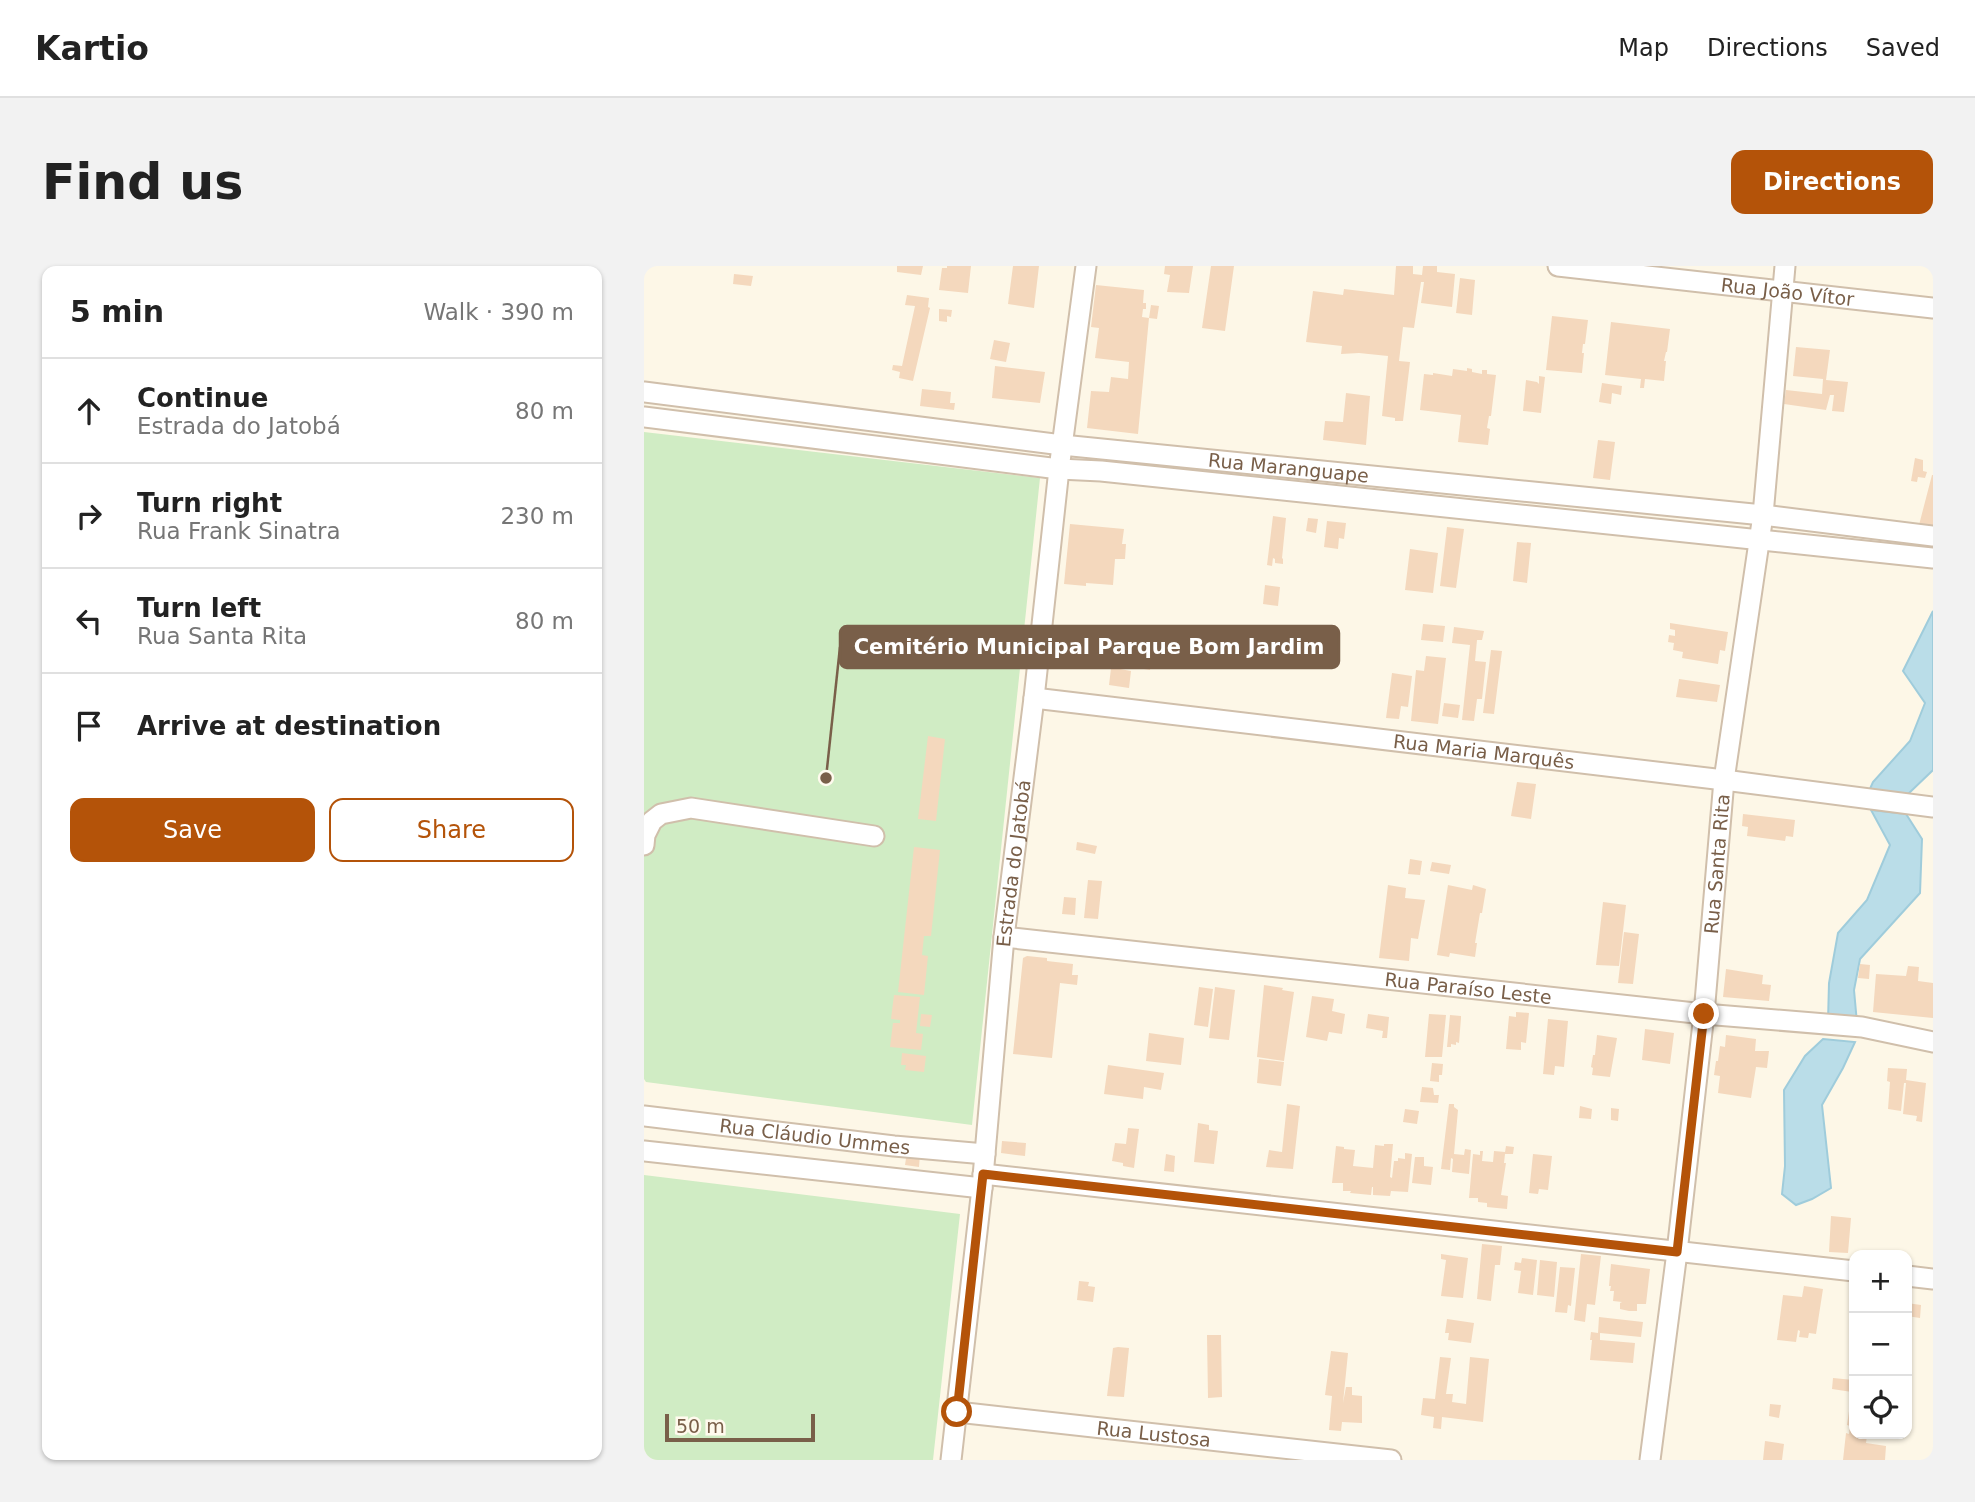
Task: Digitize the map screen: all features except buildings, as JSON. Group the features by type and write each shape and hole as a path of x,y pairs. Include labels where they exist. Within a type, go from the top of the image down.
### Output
{"street":[{"name":"Estrada do Jatobá","path":"951,1460 985,1154 1004,937 1062,444 1086,266"},
{"name":"Rua João Vítor","path":"1558,266 1933,308"},
{"name":"Rua Santa Rita","path":"1650,1460 1704,1014 1724,780 1763,515 1785,266"},
{"name":"Rua Maranguape","path":"644,392 1062,444 1763,515 1933,536"},
{"name":"Rua Maranguape","path":"644,418 1059,469 1101,471 1933,558"},
{"name":"Rua Maria Marquês","path":"1034,698 1933,807"},
{"path":"644,845 645,835 652,821 661,814 691,808 874,836"},
{"name":"Rua Paraíso Leste","path":"1004,937 1704,1014 1862,1027 1933,1042"},
{"name":"Rua Cláudio Ummes","path":"644,1116 894,1146 985,1154"},
{"name":"Rua Cláudio Ummes","path":"644,1151 982,1181 1849,1270"},
{"path":"1912,1277 1933,1279"},
{"name":"Rua Lustosa","path":"957,1412 1391,1460"}],"green space":[{"path":"644,432 1040,478 972,1125 646,1082 644,1079"},
{"path":"644,1175 960,1214 933,1460 644,1460"}],"water":[{"path":"1933,611 1933,770 1906,796 1869,791 1873,782 1910,741 1925,703 1903,671"},
{"path":"1871,810 1906,814 1922,839 1920,893 1860,959 1854,990 1857,1023 1828,1021 1829,983 1838,933 1867,900 1890,845"},
{"path":"1823,1039 1855,1042 1822,1105 1831,1188 1796,1205 1782,1194 1785,1166 1784,1090 1805,1056"}],"place":[{"name":"Cemitério Municipal Parque Bom Jardim","path":"826,778"}],"route":[{"path":"957,1412 983,1174 1677,1252 1704,1014"}]}
